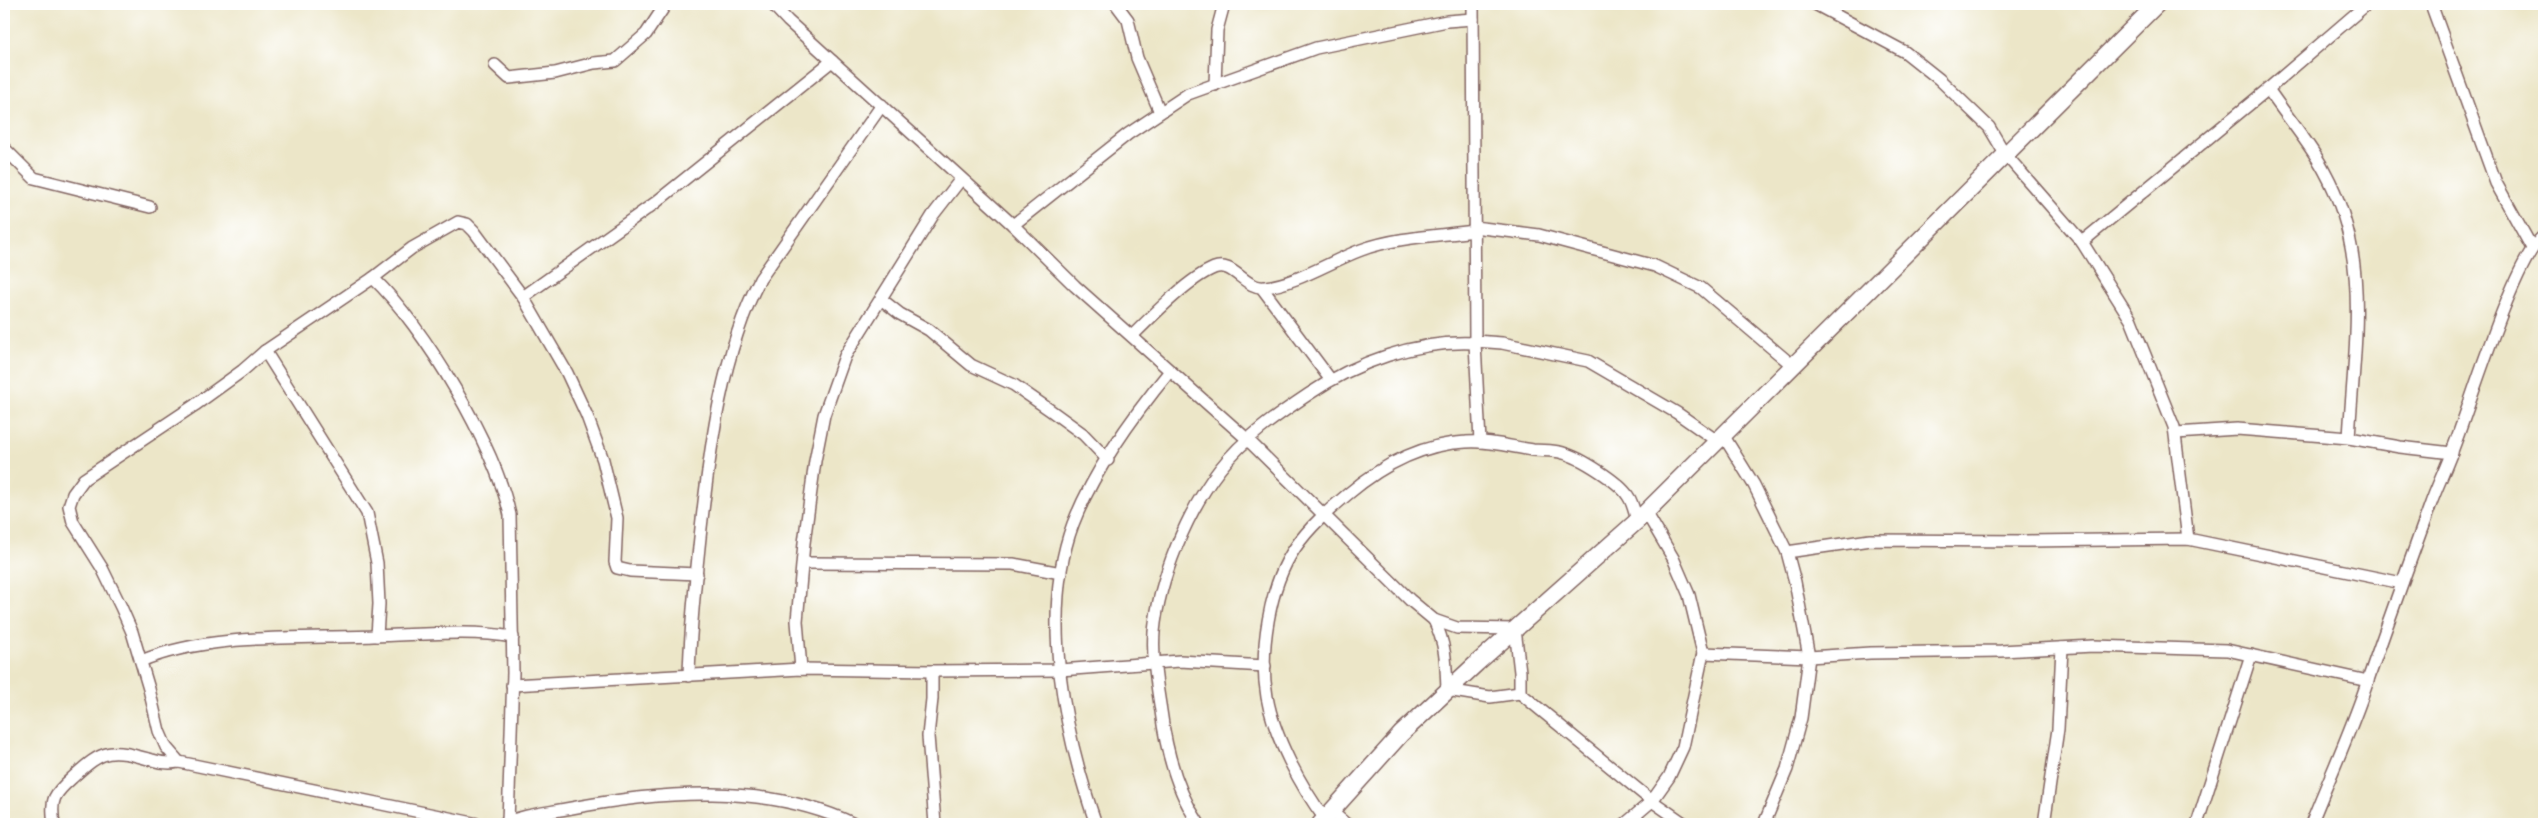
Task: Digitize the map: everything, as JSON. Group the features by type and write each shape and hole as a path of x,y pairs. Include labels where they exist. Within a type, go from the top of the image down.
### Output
{"street":[{"path":"495,65 509,78 555,73 594,63 615,61 646,34 666,4"},
{"path":"772,4 788,21 1013,225 1170,372 1248,440 1324,514 1369,562 1434,620 1457,628 1515,629"},
{"path":"785,4 788,21"},
{"path":"1116,4 1128,20 1138,58 1160,112"},
{"path":"1214,84 1218,30 1224,4"},
{"path":"1472,4 1475,342 1480,442"},
{"path":"1815,4 1904,52 1939,79 1989,127 2005,154 2082,242 2131,320 2176,434 2188,539"},
{"path":"1326,819 1402,734 1447,690 1642,517 1792,365 2157,4"},
{"path":"2082,242 2268,89 2367,4"},
{"path":"2431,4 2496,183 2532,248"},
{"path":"1013,225 1160,112 1188,94 1316,48 1447,21 1473,19"},
{"path":"523,297 663,198 832,60"},
{"path":"2268,89 2324,170 2347,221 2353,250 2357,290 2349,438"},
{"path":"689,676 691,617 710,446 718,409 748,303 760,279 882,105"},
{"path":"4,148 34,178 150,208"},
{"path":"801,669 797,621 809,507 824,415 845,356 933,214 961,179"},
{"path":"179,762 166,747 159,731 132,632 102,568 73,522 69,500 84,479 195,405 242,371 265,351 372,278 412,248 458,222 466,224 474,231 523,297 568,373 588,416 603,460 617,518 615,562 617,568 630,571 697,574"},
{"path":"1262,288 1279,284 1362,249 1412,239 1474,229 1539,236 1655,266 1701,288 1792,365"},
{"path":"2311,824 2368,681 2402,583 2452,453 2511,290 2532,248 2544,236"},
{"path":"1132,336 1198,277 1216,267 1226,267 1248,282 1262,288 1330,379"},
{"path":"372,278 396,301 442,367 479,434 507,500 510,515 513,637 506,823 593,804 688,794 775,800 810,808 854,824"},
{"path":"881,298 900,314 930,330 971,364 1014,385 1050,410 1083,434 1108,460"},
{"path":"1199,824 1174,775 1163,728 1155,663 1154,634 1158,602 1179,543 1193,514 1219,470 1248,440 1277,415 1330,379 1361,365 1423,347 1449,342 1502,343 1588,361 1720,438 1754,485 1787,552 1795,582 1809,657 1801,718 1787,769 1764,824"},
{"path":"265,351 367,513 376,563 379,604 377,636"},
{"path":"1096,824 1074,755 1057,651 1056,611 1061,573 1073,525 1090,487 1147,399 1170,372"},
{"path":"2176,434 2237,429 2349,438 2400,447 2452,453"},
{"path":"1346,824 1326,819 1306,794 1278,731 1267,698 1264,666 1269,616 1278,580 1295,548 1324,514 1360,484 1399,458 1439,446 1480,442 1564,453 1600,470 1628,496 1673,558 1689,595 1703,653 1683,747 1669,777 1652,801 1625,824"},
{"path":"1787,552 1870,540 2188,539 2402,583"},
{"path":"804,563 1013,564 1061,573"},
{"path":"1434,620 1443,639 1447,690"},
{"path":"1515,629 1520,672 1520,693"},
{"path":"141,661 161,653 204,644 490,633 513,637"},
{"path":"1703,653 1809,657 1870,653 2093,646 2228,650 2368,681"},
{"path":"2044,824 2058,729 2062,648"},
{"path":"2197,824 2252,655"},
{"path":"512,685 801,669 932,672 1060,670 1180,661 1264,666"},
{"path":"932,672 932,699 928,736 935,824"},
{"path":"1447,690 1490,697 1520,693 1652,801 1685,824"},
{"path":"54,824 53,800 58,791 100,755 122,752 160,762 179,762 478,824"}]}
